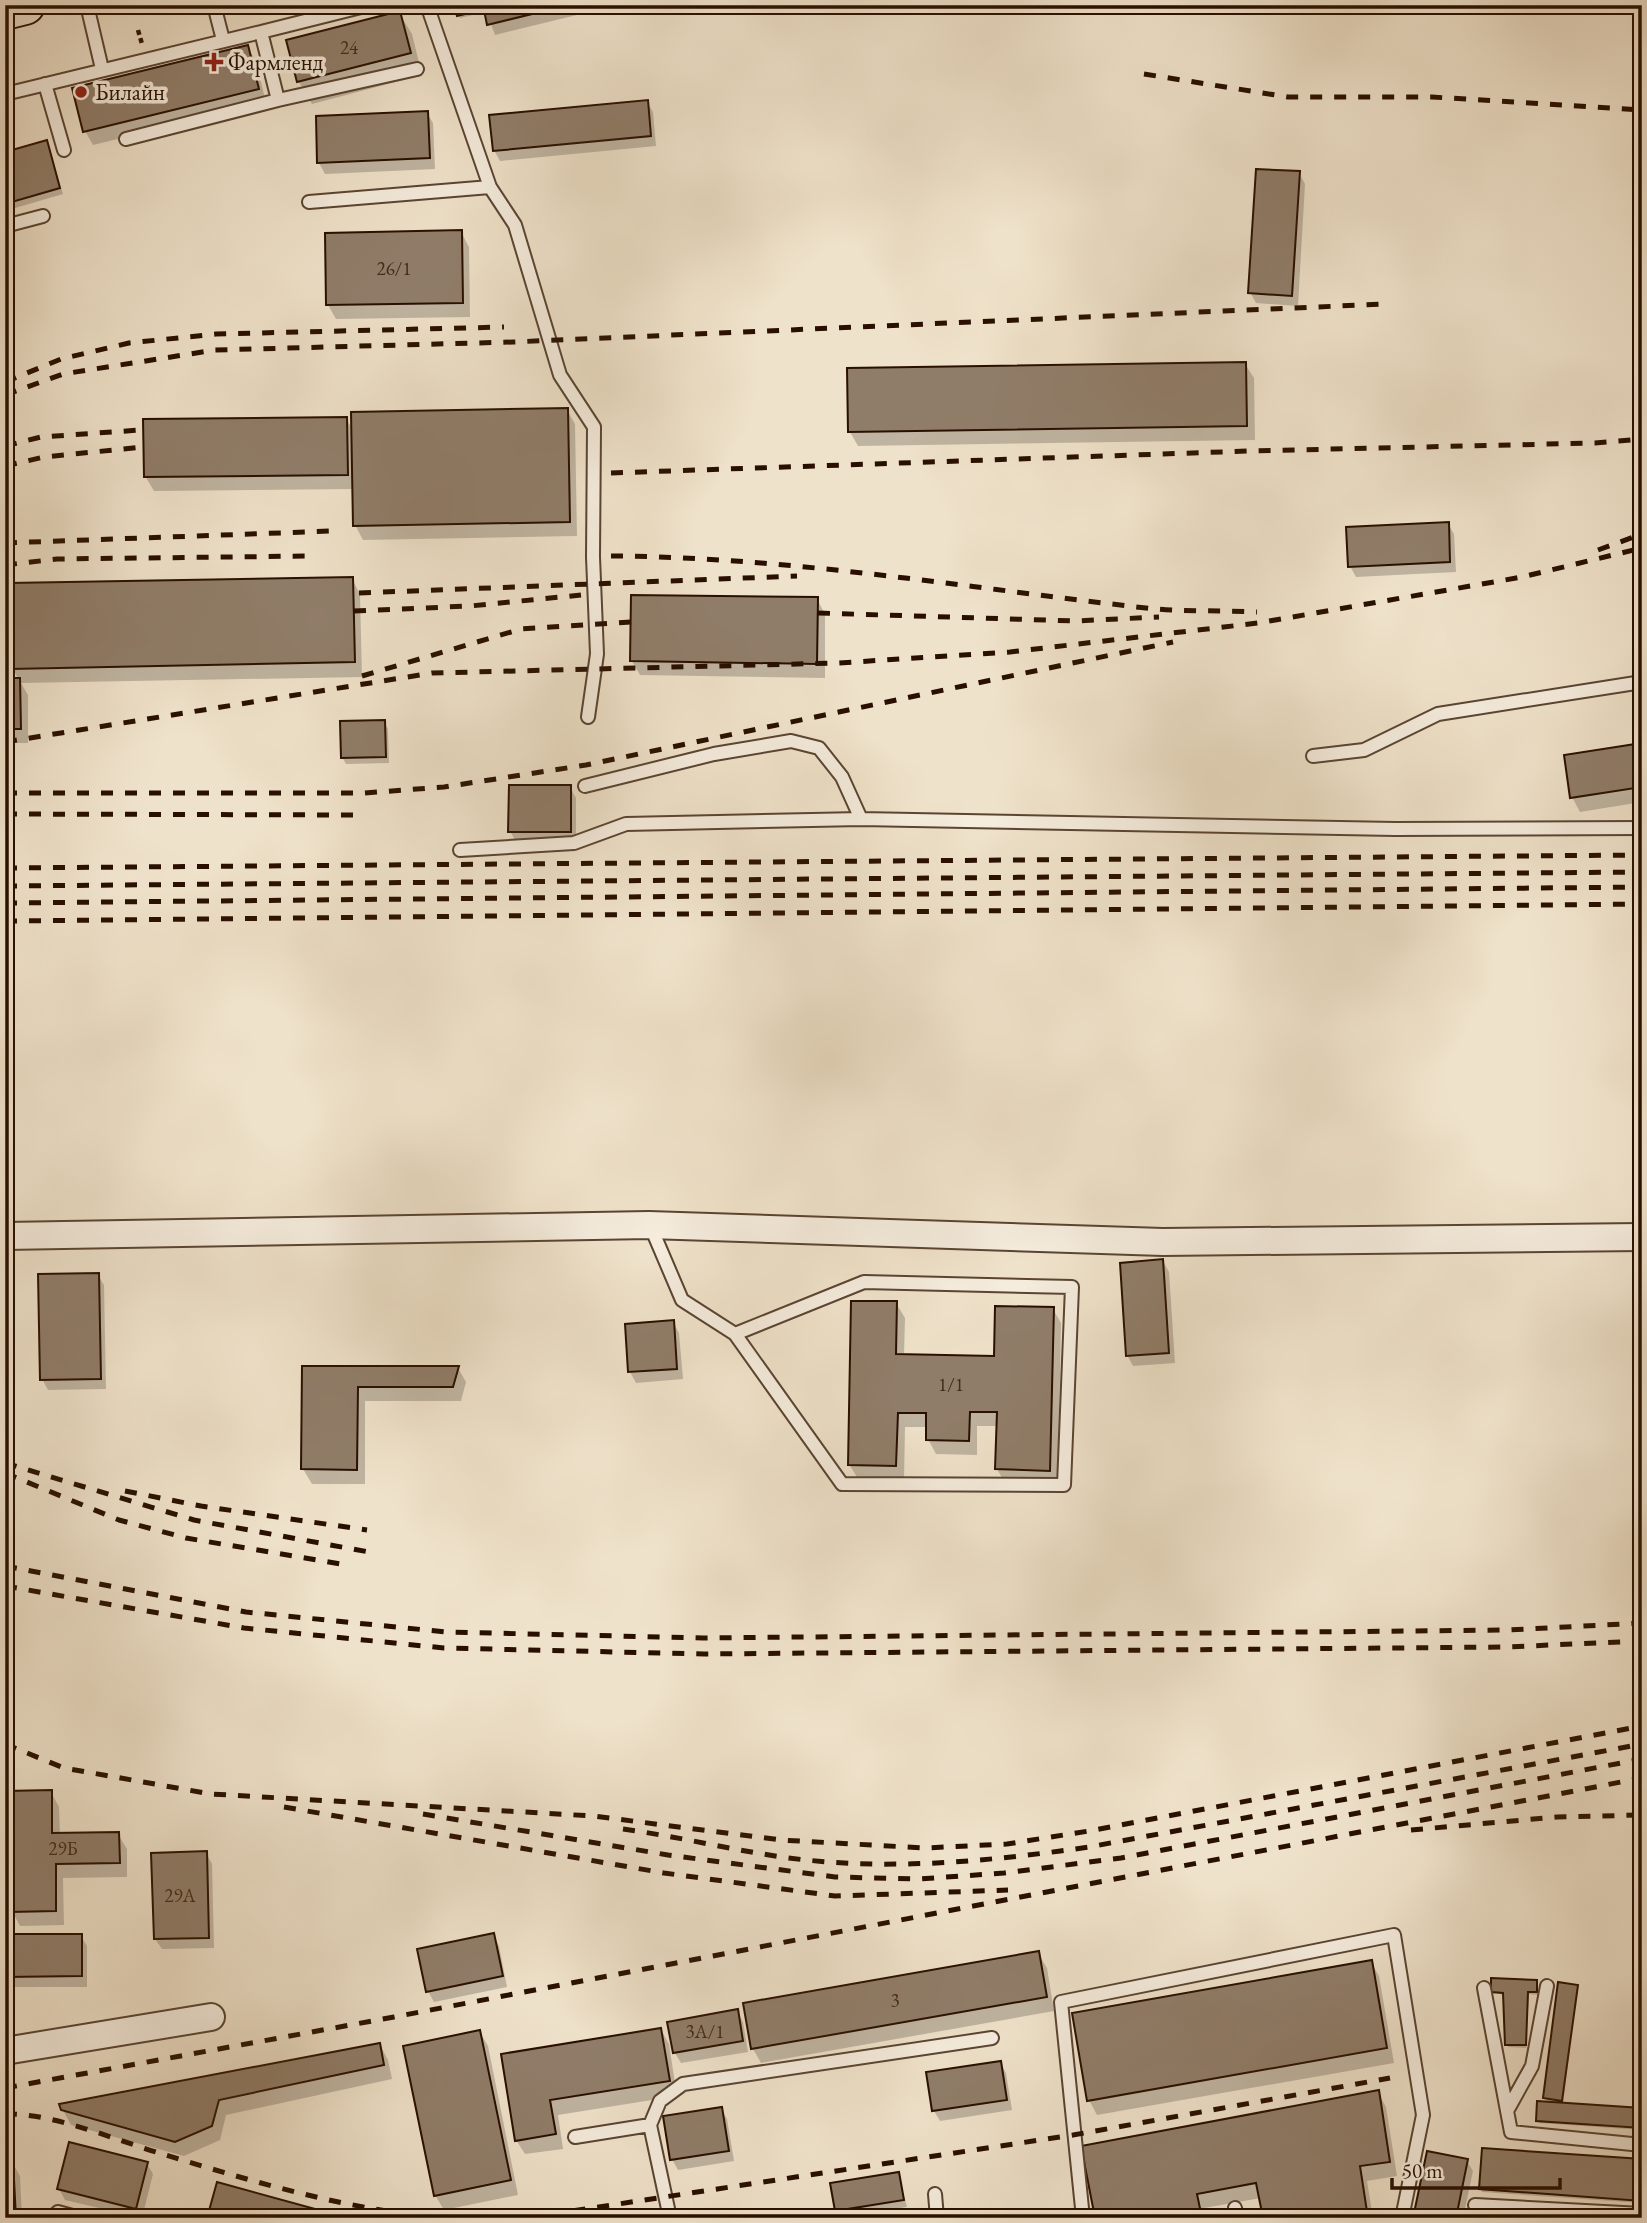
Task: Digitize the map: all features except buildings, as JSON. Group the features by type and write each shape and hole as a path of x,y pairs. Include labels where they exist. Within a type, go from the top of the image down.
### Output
{"main road":[{"path":"5,10 25,5"}],"street":[{"path":"5,1236 649,1225 1163,1242 1642,1237"},
{"path":"5,2052 211,2017"}],"lane":[{"path":"86,5 102,69"},
{"path":"215,5 223,40"},
{"path":"5,94 369,5"},
{"path":"427,5 490,187 515,225 560,375 594,426 593,557 597,654 588,717"},
{"path":"261,32 278,100"},
{"path":"126,139 278,100 417,69"},
{"path":"45,84 64,150"},
{"path":"309,202 490,187"},
{"path":"5,226 43,216"},
{"path":"1312,756 1364,750 1438,714 1642,682"},
{"path":"585,786 714,754 791,741 819,748 842,777 861,819"},
{"path":"460,850 574,844 626,824 861,819 1422,830 1642,828"},
{"path":"649,1225 682,1300 736,1334 842,1484 1064,1485 1072,1287 864,1282 736,1334"},
{"path":"1083,2218 1061,2001 1394,1935 1423,2115 1402,2218"},
{"path":"1507,2111 1532,2066 1547,1986"},
{"path":"1484,1988 1511,2132 1642,2145"},
{"path":"670,2218 650,2125 660,2101 683,2084 992,2038"},
{"path":"575,2137 650,2125"},
{"path":"935,2194 937,2218"},
{"path":"1475,2205 1642,2214"},
{"path":"52,2218 58,2212 80,2218"}],"railway":[{"path":"1144,74 1288,97 1432,97 1642,110"},
{"path":"5,395 63,374 215,350 513,342 1385,304"},
{"path":"5,382 61,359 129,343 216,334 504,327"},
{"path":"5,446 41,437 140,430"},
{"path":"611,473 1249,451 1595,443 1642,439"},
{"path":"5,466 44,457 143,447"},
{"path":"5,543 332,531"},
{"path":"1598,550 1642,534"},
{"path":"5,742 432,673 838,663 1010,652 1258,623 1522,577 1642,548"},
{"path":"5,565 57,559 310,556"},
{"path":"611,556 812,568 1146,608 1257,612"},
{"path":"359,593 797,576"},
{"path":"354,611 470,606 581,595"},
{"path":"818,613 1074,621 1159,617"},
{"path":"362,676 521,629 631,622"},
{"path":"5,793 365,793 444,787 586,765 1173,642"},
{"path":"5,644 10,644"},
{"path":"5,814 360,815"},
{"path":"5,868 1642,855"},
{"path":"5,886 1642,872"},
{"path":"5,903 1642,887"},
{"path":"5,921 1642,904"},
{"path":"5,1463 194,1520 369,1552"},
{"path":"5,1473 119,1520 186,1538 347,1565"},
{"path":"125,1491 201,1506 367,1530"},
{"path":"5,1566 246,1612 446,1632 703,1638 1507,1630 1642,1623"},
{"path":"5,1586 244,1628 444,1648 704,1654 1505,1647 1642,1641"},
{"path":"5,1744 64,1768 211,1794 593,1816 781,1840 925,1848 1007,1844 1089,1831 1642,1726"},
{"path":"623,1829 814,1861 893,1864 972,1861 1089,1847 1642,1744"},
{"path":"423,1814 668,1855 835,1877 919,1879 1004,1873 1121,1858 1642,1759"},
{"path":"5,2088 394,2017 1642,1778"},
{"path":"284,1807 664,1873 835,1896 1008,1890"},
{"path":"1411,1830 1557,1817 1642,1815"},
{"path":"526,2218 1073,2135 1390,2078"},
{"path":"5,2114 63,2122 194,2164 302,2194 376,2209 449,2218"}],"place":[{"name":"Фармленд","path":"214,62"},
{"name":"Билайн","path":"81,92"}]}
